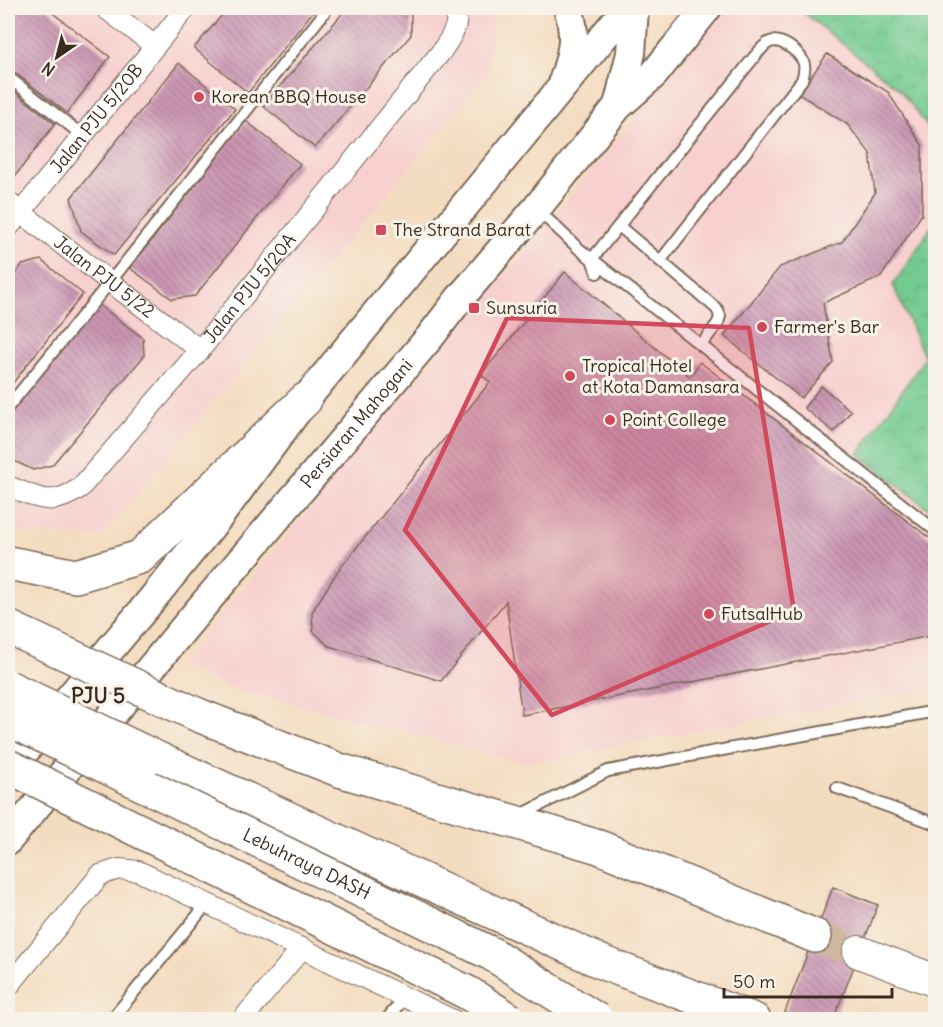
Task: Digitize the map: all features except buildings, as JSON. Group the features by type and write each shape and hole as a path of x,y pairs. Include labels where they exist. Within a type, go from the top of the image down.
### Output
{"highway":[{"path":"8,563 76,576 140,557 305,400"},
{"path":"8,627 198,715 339,770 599,847 815,936"},
{"path":"8,687 152,756 606,964 754,1020"},
{"name":"Lebuhraya DASH","path":"8,719 492,954 597,1020"},
{"path":"8,766 468,993 510,1020"}],"main road":[{"path":"561,90 573,53 573,25 568,8"},
{"path":"8,771 221,514 305,400 627,8"},
{"path":"618,106 632,53 634,8"},
{"name":"Persiaran Mahogani","path":"8,840 430,337 618,106 654,74 707,8"},
{"path":"859,952 936,981"}],"street":[{"path":"105,8 155,46"},
{"name":"Jalan PJU 5/20B","path":"8,228 14,207 82,135 186,8"},
{"name":"Jalan PJU 5/20A","path":"8,486 41,499 57,500 69,496 80,488 200,350 441,52 453,35 457,14 454,8"},
{"name":"Jalan PJU 5/22","path":"14,207 200,350"},
{"path":"8,987 100,875 119,869 138,871 453,1020"},
{"path":"242,1020 302,948"}],"lane":[{"path":"8,407 328,8"},
{"path":"592,259 762,49 770,42 778,41 793,49 803,62 802,80 660,260"},
{"path":"8,77 82,135"},
{"path":"536,209 592,259 936,531"},
{"path":"619,226 717,309 720,316 718,323 701,345"},
{"path":"592,259 597,273"},
{"path":"510,821 608,771 936,711"},
{"path":"837,788 936,824"},
{"path":"111,1020 207,904"},
{"path":"386,1020 405,997"}],"highlighted area":[{"path":"507,318 749,328 794,611 552,715 405,530"}],"shaded area":[{"path":"8,8 496,8 486,75 102,536 23,533 8,526"},
{"path":"728,8 798,8 899,89 935,136 934,223 894,285 925,358 858,454 935,514 935,687 526,763 226,687 180,664"}],"green space":[{"path":"798,8 935,8 935,136 899,89"},
{"path":"935,136 935,514 858,454 925,358 893,285 934,223"}],"tunnel":[{"path":"815,936 859,952"}],"place":[{"name":"Korean BBQ House","path":"199,97"},
{"name":"The Strand Barat","path":"381,230"},
{"name":"Sunsuria","path":"474,308"},
{"name":"Farmer's Bar","path":"762,327"},
{"name":"Tropical Hotel at Kota Damansara","path":"570,376"},
{"name":"Point College","path":"610,420"},
{"name":"FutsalHub","path":"709,614"}],"district":[{"name":"PJU 5","path":"98,696"}]}
